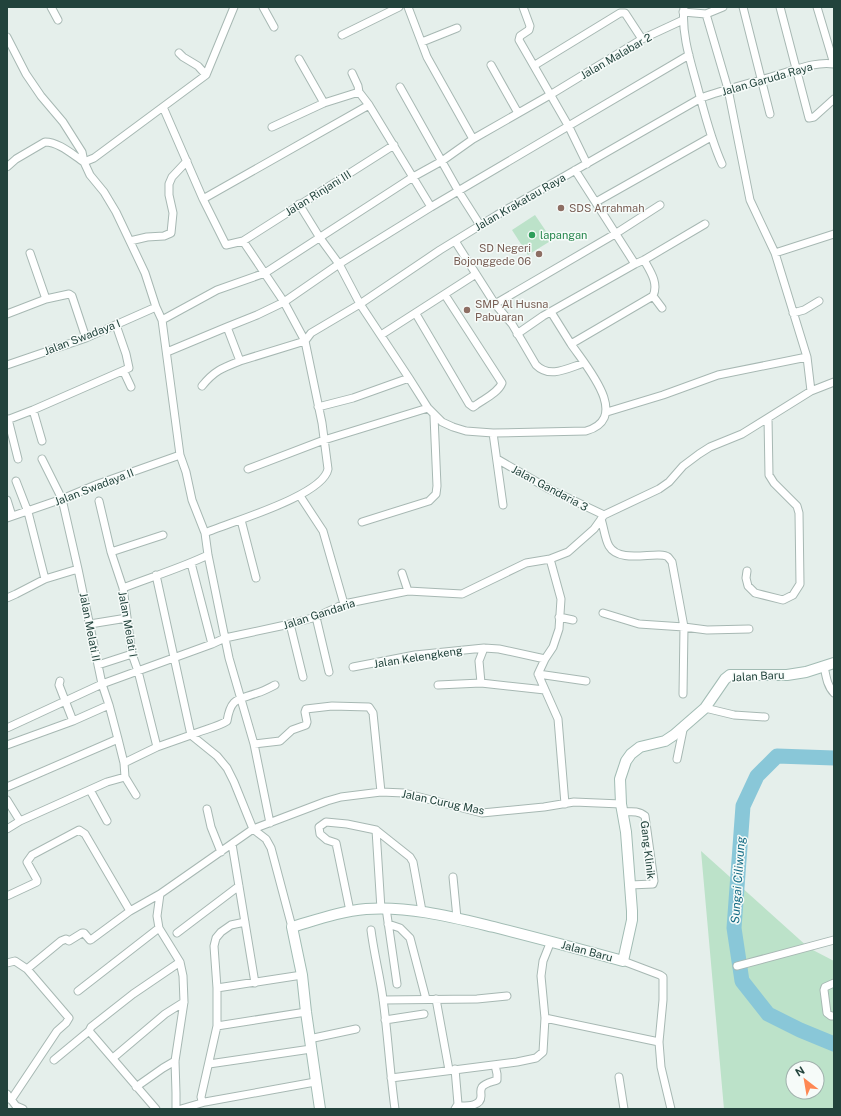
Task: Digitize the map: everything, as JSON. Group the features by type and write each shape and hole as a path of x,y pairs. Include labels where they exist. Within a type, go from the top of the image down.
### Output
{"street":[{"path":"50,7 58,20"},
{"path":"84,162 94,158 206,75 234,7"},
{"path":"263,7 274,27"},
{"path":"342,35 399,7"},
{"path":"408,7 426,56 473,139"},
{"path":"524,7 530,26 529,30 520,36 520,40 569,127 587,164"},
{"path":"722,164 711,137 689,55 684,13 706,14 723,7"},
{"path":"743,7 770,114"},
{"path":"780,7 809,118 814,117 834,99"},
{"path":"817,7 834,64"},
{"path":"535,65 620,13 625,13 642,39"},
{"name":"Jalan Malabar 2","path":"162,320 217,290 265,273 413,177 442,161 473,139 550,95 684,13"},
{"path":"706,14 728,89 750,200 775,253 807,357 811,391"},
{"path":"422,42 456,28"},
{"path":"7,37 11,54 41,96 63,122 82,152 84,162 90,175 104,192 116,212 145,273 156,307 162,320 180,455 186,472 192,500 205,533 208,555 229,658 254,744 270,823"},
{"path":"179,53 198,66 206,75"},
{"path":"167,352 197,341 227,326 257,315 284,302 339,264 432,207 689,55"},
{"path":"299,59 324,103"},
{"name":"Jalan Garuda Raya","path":"701,98 797,70 825,63 834,64"},
{"path":"491,65 518,113"},
{"path":"352,73 359,92 369,105 432,207"},
{"path":"400,87 459,192 480,225"},
{"path":"272,127 324,103 359,92"},
{"name":"Jalan Krakatau Raya","path":"305,341 311,333 360,304 480,225 587,164 651,125 701,98"},
{"path":"203,199 369,105"},
{"path":"163,107 203,199 226,245 243,241 284,302 305,341 328,469 327,474 323,479 300,496 205,533"},
{"path":"596,202 711,137"},
{"path":"7,167 16,159 45,142 50,142 56,145 84,162"},
{"name":"Jalan Rinjani III","path":"243,241 394,145"},
{"path":"130,241 147,237 164,236 171,233 173,213 169,195 169,184 172,177 186,161"},
{"path":"575,170 634,264"},
{"path":"299,204 320,238 339,264 360,304 428,408 434,416 452,427 466,430 493,432 586,431 595,428 603,422 607,412 601,388 551,312"},
{"path":"495,304 615,234 660,205"},
{"path":"517,334 551,312 705,224"},
{"path":"775,253 834,234"},
{"path":"455,241 495,304 512,324 536,365 545,372 555,372 584,363"},
{"path":"30,253 46,299"},
{"path":"572,344 653,296 656,290 656,285 644,260"},
{"path":"381,336 476,274"},
{"path":"7,314 46,299 69,294 72,296 86,338"},
{"path":"416,314 469,404 473,406 496,391 502,383 445,295"},
{"path":"653,296 662,308"},
{"path":"793,314 804,310 819,301"},
{"name":"Jalan Swadaya I","path":"7,364 86,338 156,307"},
{"path":"18,459 8,419 34,410 124,372 129,368 116,325"},
{"path":"227,326 240,361"},
{"path":"202,386 210,376 220,368 305,341"},
{"path":"607,412 663,395 718,375 807,357"},
{"path":"124,372 131,387"},
{"path":"318,407 353,398 409,378"},
{"name":"Jalan Gandaria","path":"7,728 102,684 225,638 316,617 344,604 408,591 462,594 526,563 550,559 568,552 594,529 603,517 659,489 669,482 683,466 698,454 710,447 742,434 811,391 834,382"},
{"path":"248,469 324,440 428,408"},
{"path":"34,410 42,441"},
{"path":"362,522 429,501 436,494 437,486 434,416"},
{"path":"747,571 746,578 748,586 755,593 782,600 793,595 800,584 800,513 797,506 778,488 769,475 768,418"},
{"path":"493,432 503,505"},
{"name":"Jalan Swadaya II","path":"10,517 28,512 98,484 180,455"},
{"name":"Jalan Melati II","path":"42,459 62,499 102,684 124,763 125,777 136,795"},
{"name":"Jalan Gandaria 3","path":"497,459 549,489 603,517"},
{"path":"16,481 28,512 45,579"},
{"path":"300,496 323,531 344,604"},
{"path":"7,500 10,517"},
{"name":"Jalan Melati I","path":"99,501 111,552 123,588 132,654 138,670 157,747"},
{"path":"603,517 608,543 610,548 614,551 621,555 631,556 662,555 668,557 672,562 684,627 683,694"},
{"path":"240,520 256,578"},
{"path":"111,552 163,535"},
{"path":"123,588 191,563 208,555"},
{"path":"550,559 561,599 560,617 553,647 544,659 538,674 558,719 565,804"},
{"path":"191,563 212,644"},
{"path":"7,598 45,579 78,569"},
{"path":"402,573 408,591"},
{"path":"156,575 191,735 217,756 227,768 253,829 266,839 271,848 292,927 302,975 315,1082 320,1109"},
{"path":"603,613 639,624 707,630 749,629"},
{"path":"316,617 329,672"},
{"path":"560,617 572,620"},
{"path":"90,624 127,618"},
{"path":"290,624 302,676"},
{"name":"Jalan Kelengkeng","path":"481,683 479,661 484,648"},
{"name":"Jalan Kelengkeng","path":"353,667 415,655 484,648 499,649 544,659"},
{"path":"98,665 132,654"},
{"path":"829,665 828,681 834,694"},
{"name":"Jalan Baru","path":"292,927 350,911 384,908 422,911 551,941 623,961 632,920 626,832 621,808 620,779 626,761 631,754 645,745 665,741 674,735 684,725 708,709 725,679 730,675 787,675 806,672 829,665"},
{"path":"538,674 586,681"},
{"path":"60,681 59,685 64,701 73,721"},
{"path":"438,685 481,683 545,690"},
{"path":"124,763 157,747 207,728 221,725 227,721 229,710 241,698 256,694 275,685"},
{"path":"7,745 73,721 109,705"},
{"path":"254,744 280,741 292,730 306,725 306,709 332,706 369,708 372,713 382,792"},
{"path":"708,709 734,715 765,717"},
{"path":"677,759 684,725"},
{"path":"7,787 118,738"},
{"path":"7,829 20,821 108,782 125,777"},
{"path":"90,790 107,821"},
{"name":"Jalan Curug Mas","path":"27,969 66,939 69,941 84,933 90,940 92,940 130,911 160,894 253,829 341,797 382,792 404,793 482,813 544,807 574,802 621,808"},
{"path":"7,800 20,821"},
{"name":"Gang Klinik","path":"621,808 642,813 645,816 654,881 653,884 649,885 630,886"},
{"path":"207,809 211,827 221,852"},
{"path":"350,911 336,843 328,840 320,834 319,827 326,822 347,824 376,830 410,857 413,862 422,911"},
{"path":"7,896 37,882 27,862 32,855 79,830 85,834 130,911"},
{"path":"376,830 384,908 388,924 397,984"},
{"path":"232,844 255,983"},
{"path":"453,877 457,918"},
{"path":"177,933 239,886"},
{"path":"160,894 157,916 159,928 180,962 183,976 184,1002 175,1061 176,1109"},
{"path":"205,1102 202,1101 201,1097 217,1026 217,988 214,946 216,938 221,932 231,925 245,922"},
{"path":"388,924 400,928 410,938 426,999"},
{"path":"78,991 159,928"},
{"path":"371,930 374,955 383,1000 391,1078 396,1109"},
{"path":"737,966 834,940"},
{"path":"391,1078 495,1065 536,1058 543,1052 545,1018 541,976 543,961 551,941"},
{"path":"7,963 15,960 27,969 69,1018 57,1031 9,1097 16,1106 23,1109"},
{"path":"623,961 660,974 663,977 663,1000 659,1042 661,1067 671,1109"},
{"path":"54,1060 89,1031 91,1027 133,994 180,962"},
{"path":"217,988 302,975"},
{"path":"834,983 826,987 824,990 827,1013 834,1016"},
{"path":"383,1000 507,996"},
{"path":"436,999 452,1070 456,1108 478,1103 482,1098 481,1089 483,1085 497,1080 495,1065"},
{"path":"113,1058 155,1022 184,1002"},
{"path":"217,1026 306,1012"},
{"path":"385,1020 424,1014"},
{"path":"545,1018 659,1042"},
{"path":"209,1064 310,1044 356,1029"},
{"path":"89,1031 156,1109"},
{"path":"136,1087 175,1061"},
{"path":"620,1078 624,1109"},
{"path":"181,1109 205,1102 315,1082"}],"green space":[{"name":"lapangan","path":"535,215 552,240 528,255 512,230"},
{"path":"701,851 809,948 834,961 834,1109 724,1109"}],"waterway":[{"name":"Sungai Ciliwung","path":"834,758 777,756 757,776 743,806 734,928 742,981 768,1014 800,1030 834,1044"}],"place":[{"name":"SDS Arrahmah","path":"561,208"},
{"name":"lapangan","path":"532,235"},
{"name":"SD Negeri Bojonggede 06","path":"539,254"},
{"name":"SMP Al Husna Pabuaran","path":"467,310"}]}
